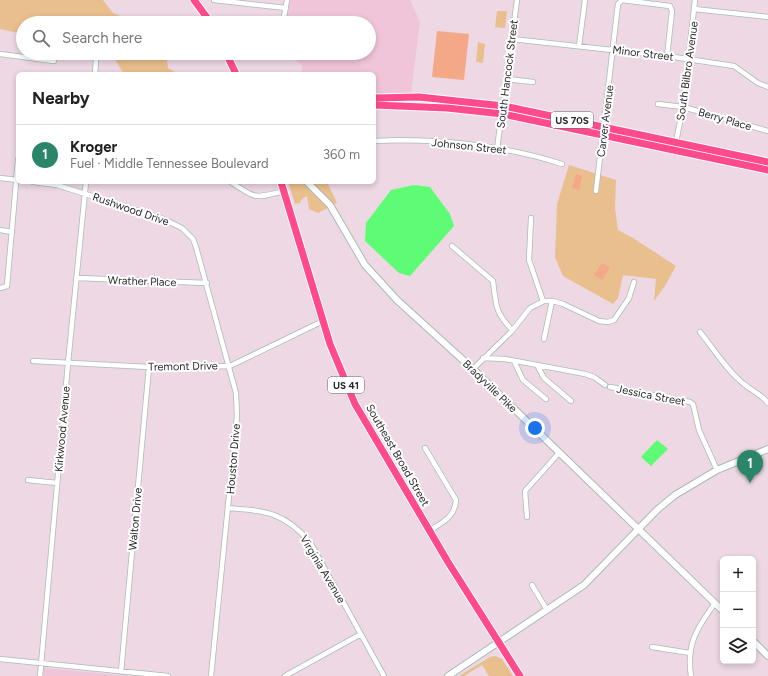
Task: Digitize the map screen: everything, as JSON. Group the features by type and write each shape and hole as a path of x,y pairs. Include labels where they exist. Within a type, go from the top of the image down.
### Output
{"main road":[{"path":"194,0 206,16"},
{"path":"229,60 235,72"},
{"name":"US 70S","path":"376,98 419,97 504,106 768,162"},
{"name":"US 70S","path":"376,105 447,108 503,114 768,170"},
{"name":"Southeast Broad Street","path":"283,184 323,321 340,372 355,404 429,531 520,676"},
{"name":"Bradyville Pike","path":"309,184 330,205 362,260 375,277 397,300 473,369 720,608"},
{"path":"448,676 584,585 675,495 717,470 768,449"},
{"path":"756,644 768,656"}],"street":[{"path":"214,0 286,8"},
{"path":"284,16 287,0"},
{"name":"South Hancock Street","path":"497,149 503,114 517,0"},
{"path":"579,46 584,0"},
{"name":"Carver Avenue","path":"596,191 614,50 618,4 622,0 670,6 672,11 667,56"},
{"name":"South Bilbro Avenue","path":"676,142 683,107 695,0"},
{"path":"694,9 768,17"},
{"name":"Minor Street","path":"512,39 667,56 734,66 758,84 768,86"},
{"path":"0,54 16,56"},
{"path":"46,60 54,61"},
{"path":"95,72 96,60"},
{"path":"507,79 533,82"},
{"name":"Berry Place","path":"658,104 683,107 768,131"},
{"name":"Johnson Street","path":"376,141 446,143 497,149 530,154 562,164"},
{"path":"0,178 16,180"},
{"path":"0,288 7,286 17,184"},
{"name":"Rushwood Drive","path":"49,184 85,192 172,222 182,228 193,239 196,247"},
{"name":"Kirkwood Avenue","path":"40,676 86,184"},
{"path":"234,184 248,194 258,198 285,191"},
{"path":"531,218 529,260 543,301"},
{"path":"0,230 12,232"},
{"path":"452,246 493,281 496,307 500,318 512,330"},
{"name":"Houston Drive","path":"196,247 230,366 236,393 237,416 211,676"},
{"name":"Wrather Place","path":"78,278 207,283"},
{"path":"473,369 512,330 530,308 543,301 552,301 563,304 599,321 608,322 614,320 629,298 634,282"},
{"path":"544,340 552,301"},
{"name":"Tremont Drive","path":"33,361 149,367 230,366 323,321"},
{"path":"700,332 744,385 759,393 768,403"},
{"name":"Jessica Street","path":"483,358 514,360 585,374 594,377 607,386 691,403 699,430 717,470"},
{"path":"514,360 523,380 546,399"},
{"path":"538,365 544,378 571,401"},
{"name":"Walton Drive","path":"121,672 149,367"},
{"path":"425,448 456,500 455,506 448,519 429,531"},
{"path":"527,517 524,491 559,453"},
{"path":"28,480 57,483"},
{"name":"Virginia Avenue","path":"228,508 265,511 279,516 299,529 310,542 384,676"},
{"path":"532,585 547,610"},
{"path":"691,676 690,652 696,631 715,604"},
{"path":"285,676 361,634"},
{"path":"652,647 690,652"},
{"path":"0,659 168,676"}],"shaded area":[{"path":"0,0 103,0 113,13 120,16 16,16 16,32 0,29"},
{"path":"290,0 410,0 420,22 411,93 376,95 376,72 302,72 302,65 294,60 376,60 376,16 287,16"},
{"path":"497,11 507,11 505,28 495,27"},
{"path":"437,31 469,34 464,80 432,77"},
{"path":"478,42 485,44 483,63 476,62"},
{"path":"115,60 167,60 168,68 175,72 123,72"},
{"path":"569,165 616,180 615,208 618,230 676,266 665,286 654,301 656,279 623,275 618,298 613,304 563,276 555,257 557,204"},
{"path":"576,174 582,176 579,190 572,188"},
{"path":"289,184 328,184 337,203 318,213 309,209 307,196 302,199 300,203 295,204"},
{"path":"414,185 430,187 450,214 454,226 410,276 399,273 365,241 366,223 391,190"},
{"path":"602,263 610,268 602,280 594,275"},
{"path":"657,440 668,449 651,466 641,457"},
{"path":"495,656 502,659 513,676 489,676 482,665 464,676 459,676 490,657"},
{"path":"44,668 129,676 43,676"}],"place":[{"name":"Kroger","path":"750,483"}]}
